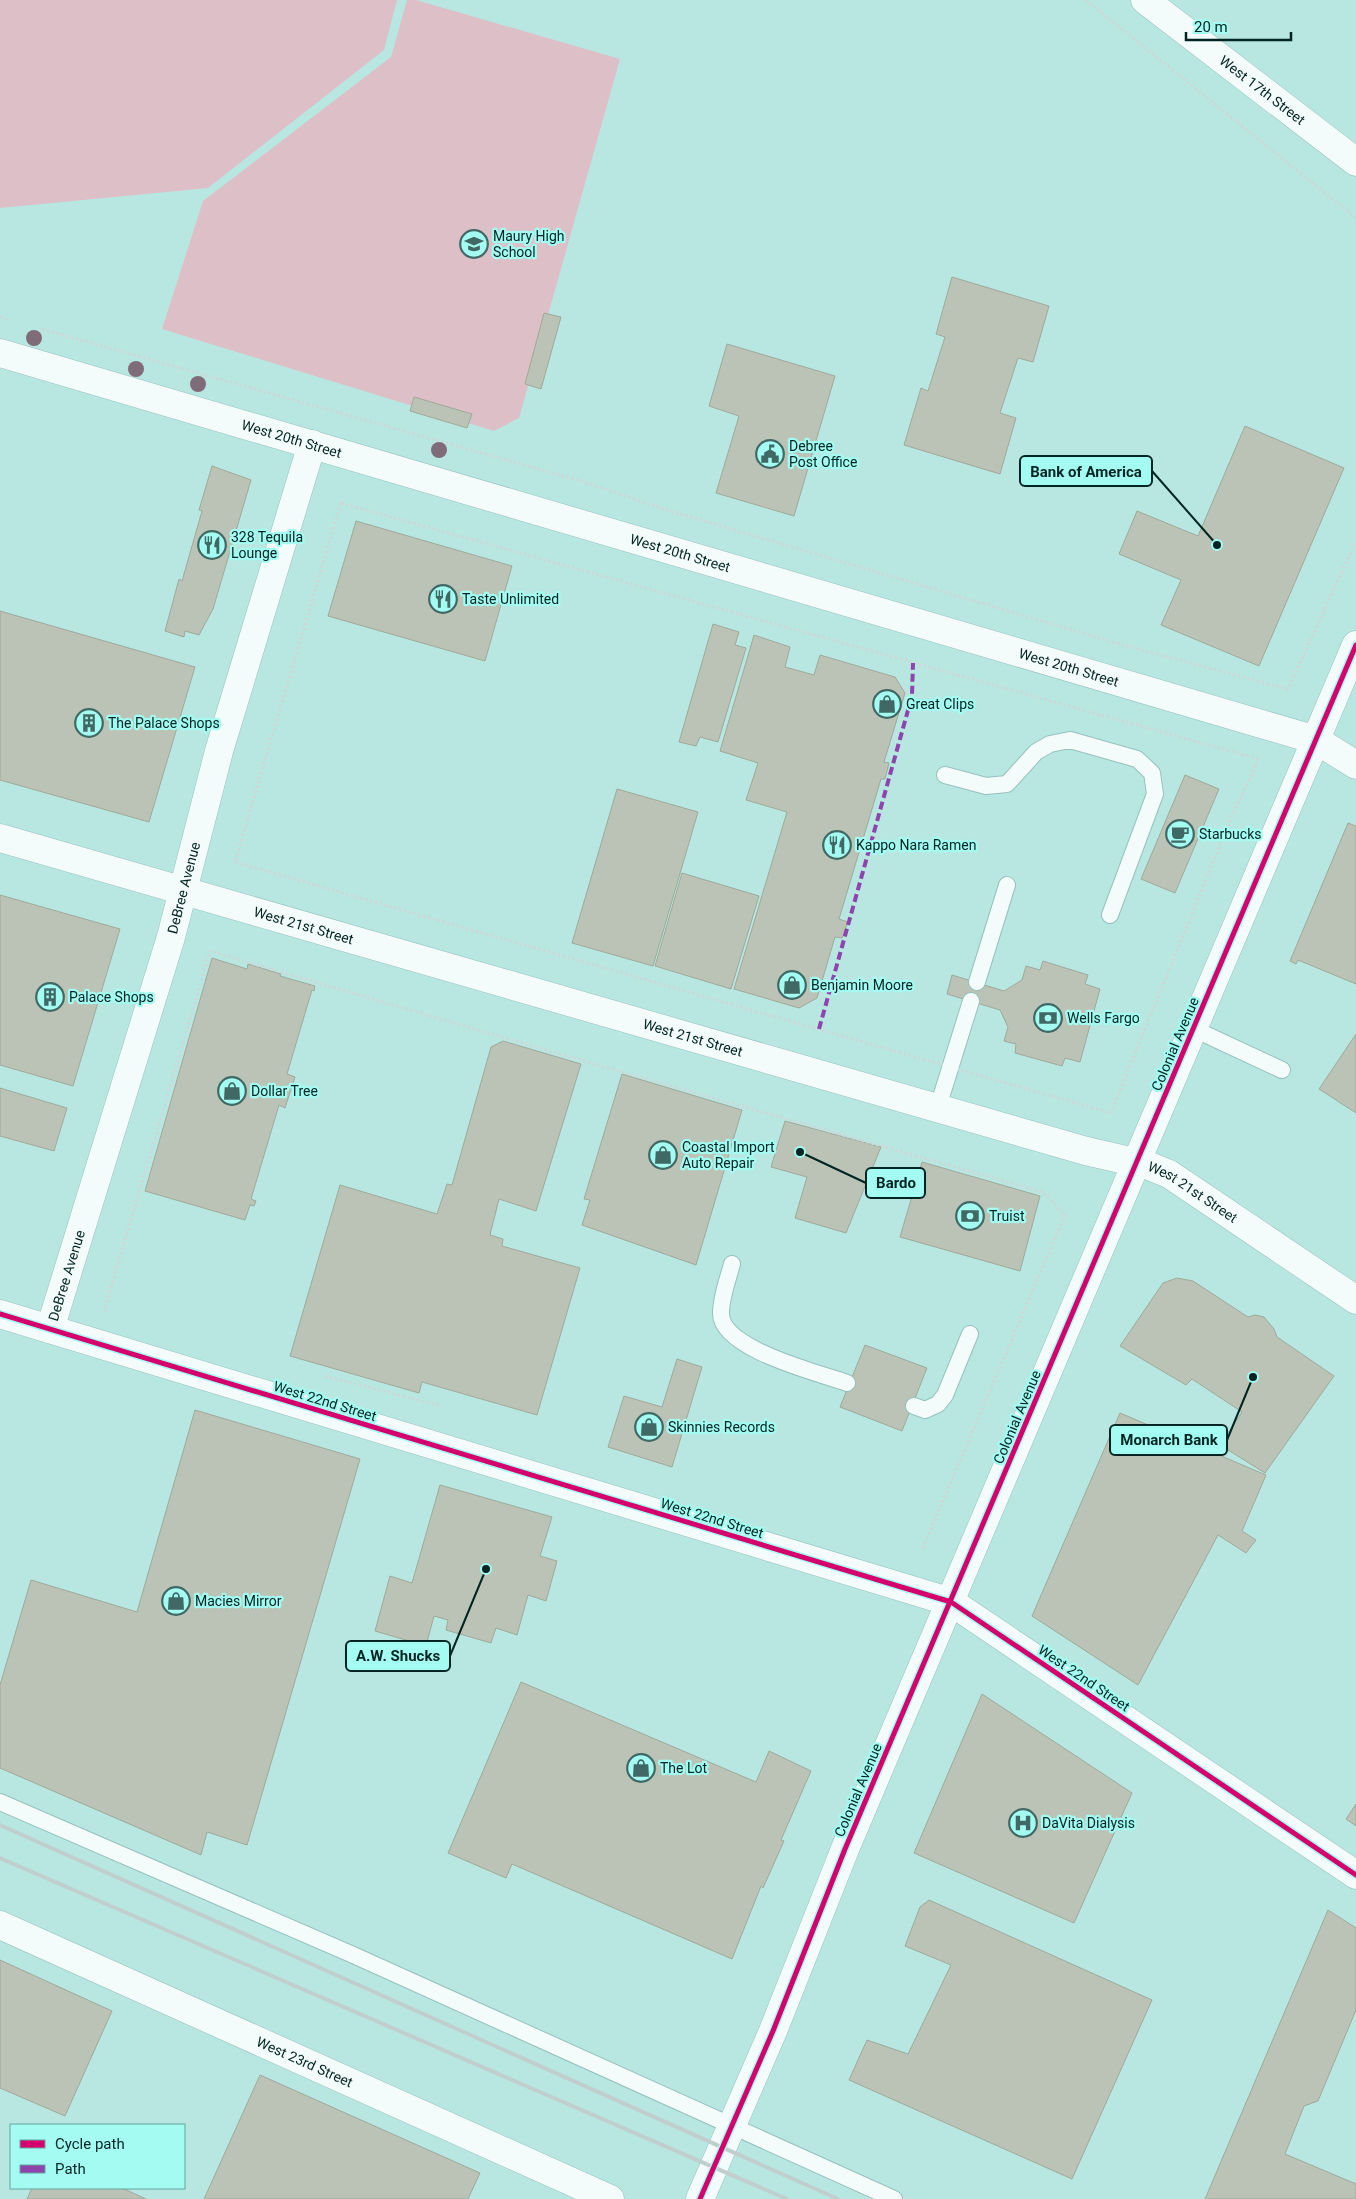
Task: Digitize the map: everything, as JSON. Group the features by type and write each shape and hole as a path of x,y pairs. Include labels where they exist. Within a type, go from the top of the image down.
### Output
{"street":[{"name":"West 17th Street","path":"1145,0 1356,162"},
{"name":"West 20th Street","path":"0,353 1316,740 1356,764"},
{"name":"DeBree Avenue","path":"50,1329 168,946 219,751 312,444"},
{"name":"Colonial Avenue","path":"700,2199 732,2127 845,1849 1356,646"},
{"name":"West 21st Street","path":"0,838 1169,1174 1356,1300"},
{"name":"West 22nd Street","path":"0,1314 951,1602 1356,1875"},
{"name":"West 23rd Street","path":"0,1925 610,2199"}],"lane":[{"path":"945,775 986,786 1007,784 1036,752 1050,744 1070,740 1137,759 1152,773 1155,794 1110,915"},
{"path":"977,982 1007,885"},
{"path":"938,1107 971,1001"},
{"path":"1194,1029 1282,1070"},
{"path":"732,1264 721,1315 730,1335 751,1350 847,1383"},
{"path":"914,1406 925,1410 938,1404 945,1395 970,1334"},
{"path":"0,1802 351,1954 894,2199"}],"path":[{"path":"1086,0 1356,218"},
{"path":"0,317 19,323"},
{"path":"38,328 582,481 664,509 1123,645 1288,688 1356,542"},
{"path":"342,503 1259,759 1231,818 1111,1113 950,1067 235,862 342,503"},
{"path":"102,1318 210,951 580,1060 1043,1192 1065,1215 922,1550"},
{"path":"319,1375 441,1406"}],"shaded area":[{"path":"0,0 397,0 384,50 208,188 0,208"},
{"path":"407,0 416,0 620,59 519,418 494,431 162,329 203,201 391,57"}],"building":[{"path":"952,277 1049,306 1033,362 1018,358 1000,413 1016,418 1000,474 904,445 921,388 928,391 945,337 936,334"},
{"path":"544,313 561,317 541,389 525,384"},
{"name":"Debree Post Office","path":"727,344 835,376 794,516 716,493 739,416 709,406"},
{"path":"414,397 472,414 467,428 410,411"},
{"path":"1245,426 1344,468 1259,666 1161,625 1181,580 1119,554 1137,511 1198,536"},
{"name":"328 Tequila Lounge","path":"212,466 251,480 213,609 199,635 185,631 184,637 165,631 179,579 182,581 202,511 199,510"},
{"path":"356,521 512,566 485,661 328,616"},
{"name":"The Palace Shops","path":"0,611 195,667 149,822 0,780"},
{"path":"713,624 739,632 735,645 746,648 718,742 700,737 696,746 679,742"},
{"path":"754,635 790,647 785,667 814,675 820,655 895,677 905,693 884,762 889,763 885,779 881,779 839,919 848,922 842,938 835,937 817,998 799,1008 734,989 787,812 746,800 758,763 720,751"},
{"name":"Starbucks","path":"1185,775 1219,789 1175,893 1141,879"},
{"path":"617,789 698,812 653,966 572,943"},
{"path":"1348,823 1356,826 1356,984 1298,960 1296,964 1290,961"},
{"path":"682,873 759,896 731,989 655,966"},
{"name":"Palace Shops","path":"0,895 120,929 73,1086 0,1065"},
{"name":"Dollar Tree","path":"212,958 247,969 248,964 315,986 314,991 312,990 287,1074 295,1077 285,1108 279,1105 251,1199 256,1201 254,1206 250,1205 245,1220 145,1191"},
{"name":"Wells Fargo","path":"1043,961 1088,975 1085,984 1100,989 1080,1062 1065,1058 1062,1066 1015,1053 1016,1044 1004,1041 1008,1027 1000,1010 947,994 952,975 1004,991 1022,980 1026,966 1040,970"},
{"path":"1356,1034 1356,1113 1319,1089"},
{"path":"503,1041 581,1064 536,1211 499,1199 490,1235 503,1239 502,1246 580,1268 537,1415 422,1382 419,1393 290,1356 340,1185 437,1214 447,1184 452,1185 491,1047"},
{"name":"Coastal Import Auto Repair","path":"622,1074 742,1110 696,1265 582,1225 590,1200 584,1199"},
{"path":"0,1088 67,1108 54,1151 0,1136"},
{"path":"785,1121 881,1147 846,1233 795,1218 807,1177 771,1167"},
{"name":"Truist","path":"922,1162 1040,1196 1020,1271 900,1237"},
{"path":"1177,1278 1193,1281 1248,1317 1255,1315 1264,1317 1274,1329 1277,1337 1334,1376 1265,1473 1220,1445 1242,1412 1192,1379 1186,1385 1120,1346 1163,1283"},
{"path":"865,1345 927,1368 902,1431 840,1407"},
{"name":"Skinnies Records","path":"677,1359 702,1367 672,1467 608,1447 624,1396 662,1407"},
{"path":"195,1410 360,1459 247,1845 207,1832 201,1855 0,1768 0,1685 31,1580 137,1612"},
{"path":"1120,1413 1266,1475 1242,1531 1256,1540 1246,1553 1218,1535 1138,1685 1032,1616"},
{"path":"440,1485 552,1517 540,1556 557,1561 546,1601 528,1595 517,1635 496,1628 491,1643 446,1630 448,1620 434,1616 426,1646 375,1631 390,1576 412,1583"},
{"path":"521,1682 756,1782 769,1751 811,1771 781,1840 784,1841 763,1888 761,1886 732,1959 512,1864 506,1878 448,1853"},
{"name":"DaVita Dialysis","path":"982,1694 1132,1793 1074,1923 914,1853"},
{"path":"1356,1804 1356,1826 1346,1819"},
{"path":"929,1900 1152,2000 1072,2179 849,2080 867,2040 908,2054 951,1965 905,1946 920,1907"},
{"path":"1328,1910 1356,1928 1356,2010 1318,2101 1304,2106 1285,2154 1356,2184 1356,2199 1205,2199"},
{"path":"0,1960 112,2011 65,2116 0,2088"},
{"path":"260,2075 480,2173 468,2199 204,2199"},
{"path":"32,2189 124,2189 146,2199 27,2199"}],"railway":[{"path":"0,1825 838,2199"},
{"path":"0,1858 787,2199"}],"marked path":[{"path":"819,1029 912,696 913,663"}],"cycle path":[{"path":"700,2199 773,2031 845,1849 1356,645"},
{"path":"0,1314 951,1602 1356,1875"}],"place":[{"name":"Maury High School","path":"474,244"},
{"name":"Debree Post Office","path":"770,454"},
{"name":"328 Tequila Lounge","path":"212,545"},
{"name":"Bank of America","path":"1217,545"},
{"name":"Taste Unlimited","path":"443,599"},
{"name":"Great Clips","path":"887,704"},
{"name":"The Palace Shops","path":"89,723"},
{"name":"Starbucks","path":"1180,834"},
{"name":"Kappo Nara Ramen","path":"837,845"},
{"name":"Benjamin Moore","path":"792,985"},
{"name":"Palace Shops","path":"50,997"},
{"name":"Wells Fargo","path":"1048,1018"},
{"name":"Dollar Tree","path":"232,1091"},
{"name":"Bardo","path":"800,1152"},
{"name":"Coastal Import Auto Repair","path":"663,1155"},
{"name":"Truist","path":"970,1216"},
{"name":"Monarch Bank","path":"1253,1377"},
{"name":"Skinnies Records","path":"649,1427"},
{"name":"A.W. Shucks","path":"486,1569"},
{"name":"Macies Mirror","path":"176,1601"},
{"name":"The Lot","path":"641,1768"},
{"name":"DaVita Dialysis","path":"1023,1823"}]}
